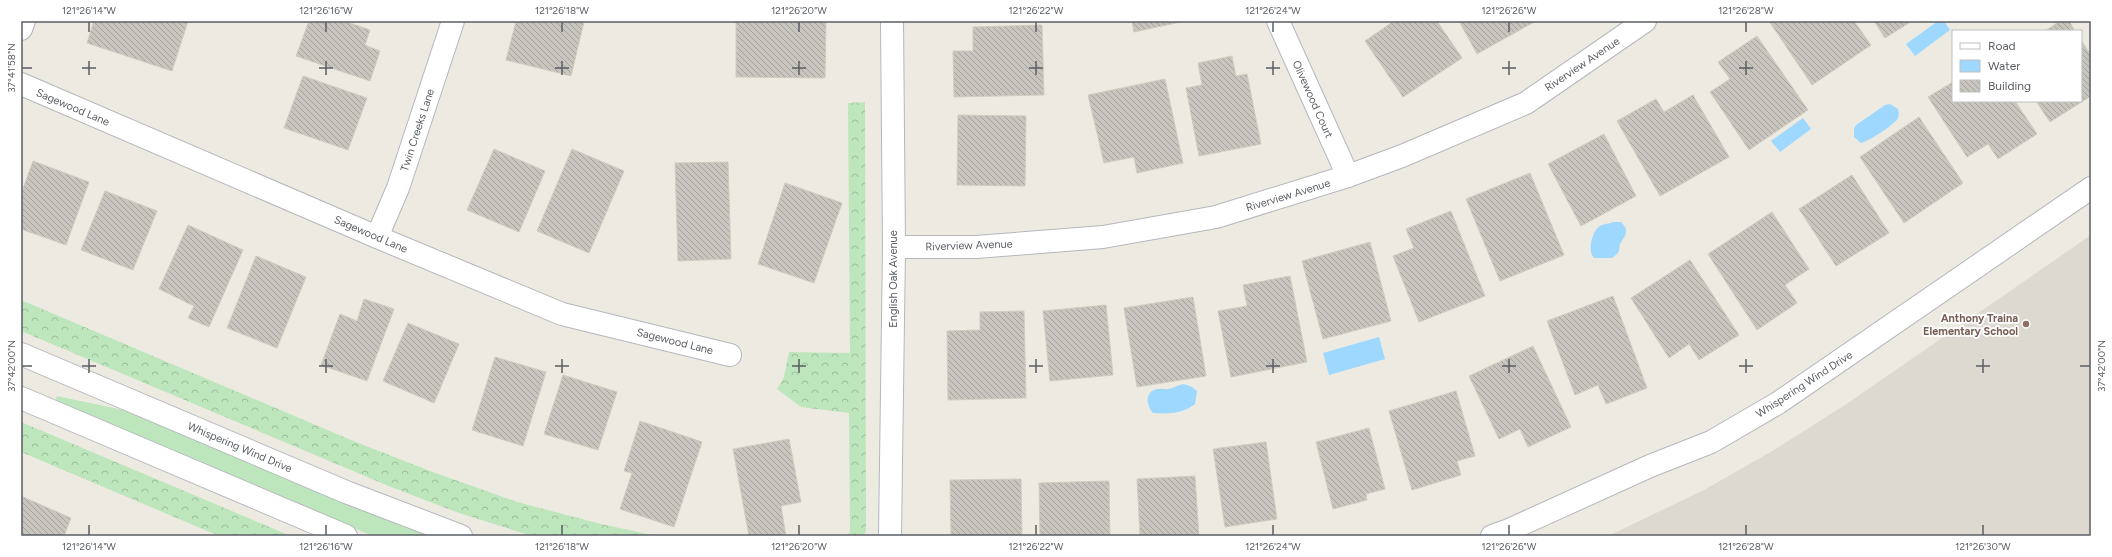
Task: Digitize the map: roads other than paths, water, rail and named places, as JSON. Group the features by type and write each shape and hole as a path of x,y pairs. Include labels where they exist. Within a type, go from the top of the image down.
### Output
{"street":[{"path":"21,29 24,21"},
{"name":"Twin Creeks Lane","path":"377,237 398,188 454,21"},
{"name":"English Oak Avenue","path":"890,536 894,247 892,21"},
{"name":"Olivewood Court","path":"1278,21 1348,176"},
{"name":"Riverview Avenue","path":"894,247 976,247 1103,237 1216,217 1348,176 1402,156 1526,103 1645,21"},
{"name":"Sagewood Lane","path":"21,84 377,237 562,314 730,355"},
{"name":"Whispering Wind Drive","path":"1492,536 1509,530 1650,466 1710,442 1738,427 1778,403 2091,188"},
{"name":"Whispering Wind Drive","path":"21,354 346,492 461,536"},
{"path":"21,398 346,536"}],"water":[{"path":"1938,21 1944,21 1950,30 1915,56 1906,44"},
{"path":"1890,104 1898,109 1899,112 1898,118 1892,125 1865,142 1861,143 1854,137 1854,129 1856,125 1885,105"},
{"path":"1803,118 1811,129 1780,152 1771,141"},
{"path":"1613,222 1621,222 1626,230 1620,244 1619,252 1612,258 1594,258 1591,251 1591,241 1595,232 1600,226"},
{"path":"1379,337 1385,359 1329,375 1323,353"},
{"path":"1184,384 1197,391 1195,404 1180,412 1153,413 1148,402 1151,392 1154,390 1172,388"}],"place":[{"name":"Anthony Traina Elementary School","path":"2026,324"}]}
